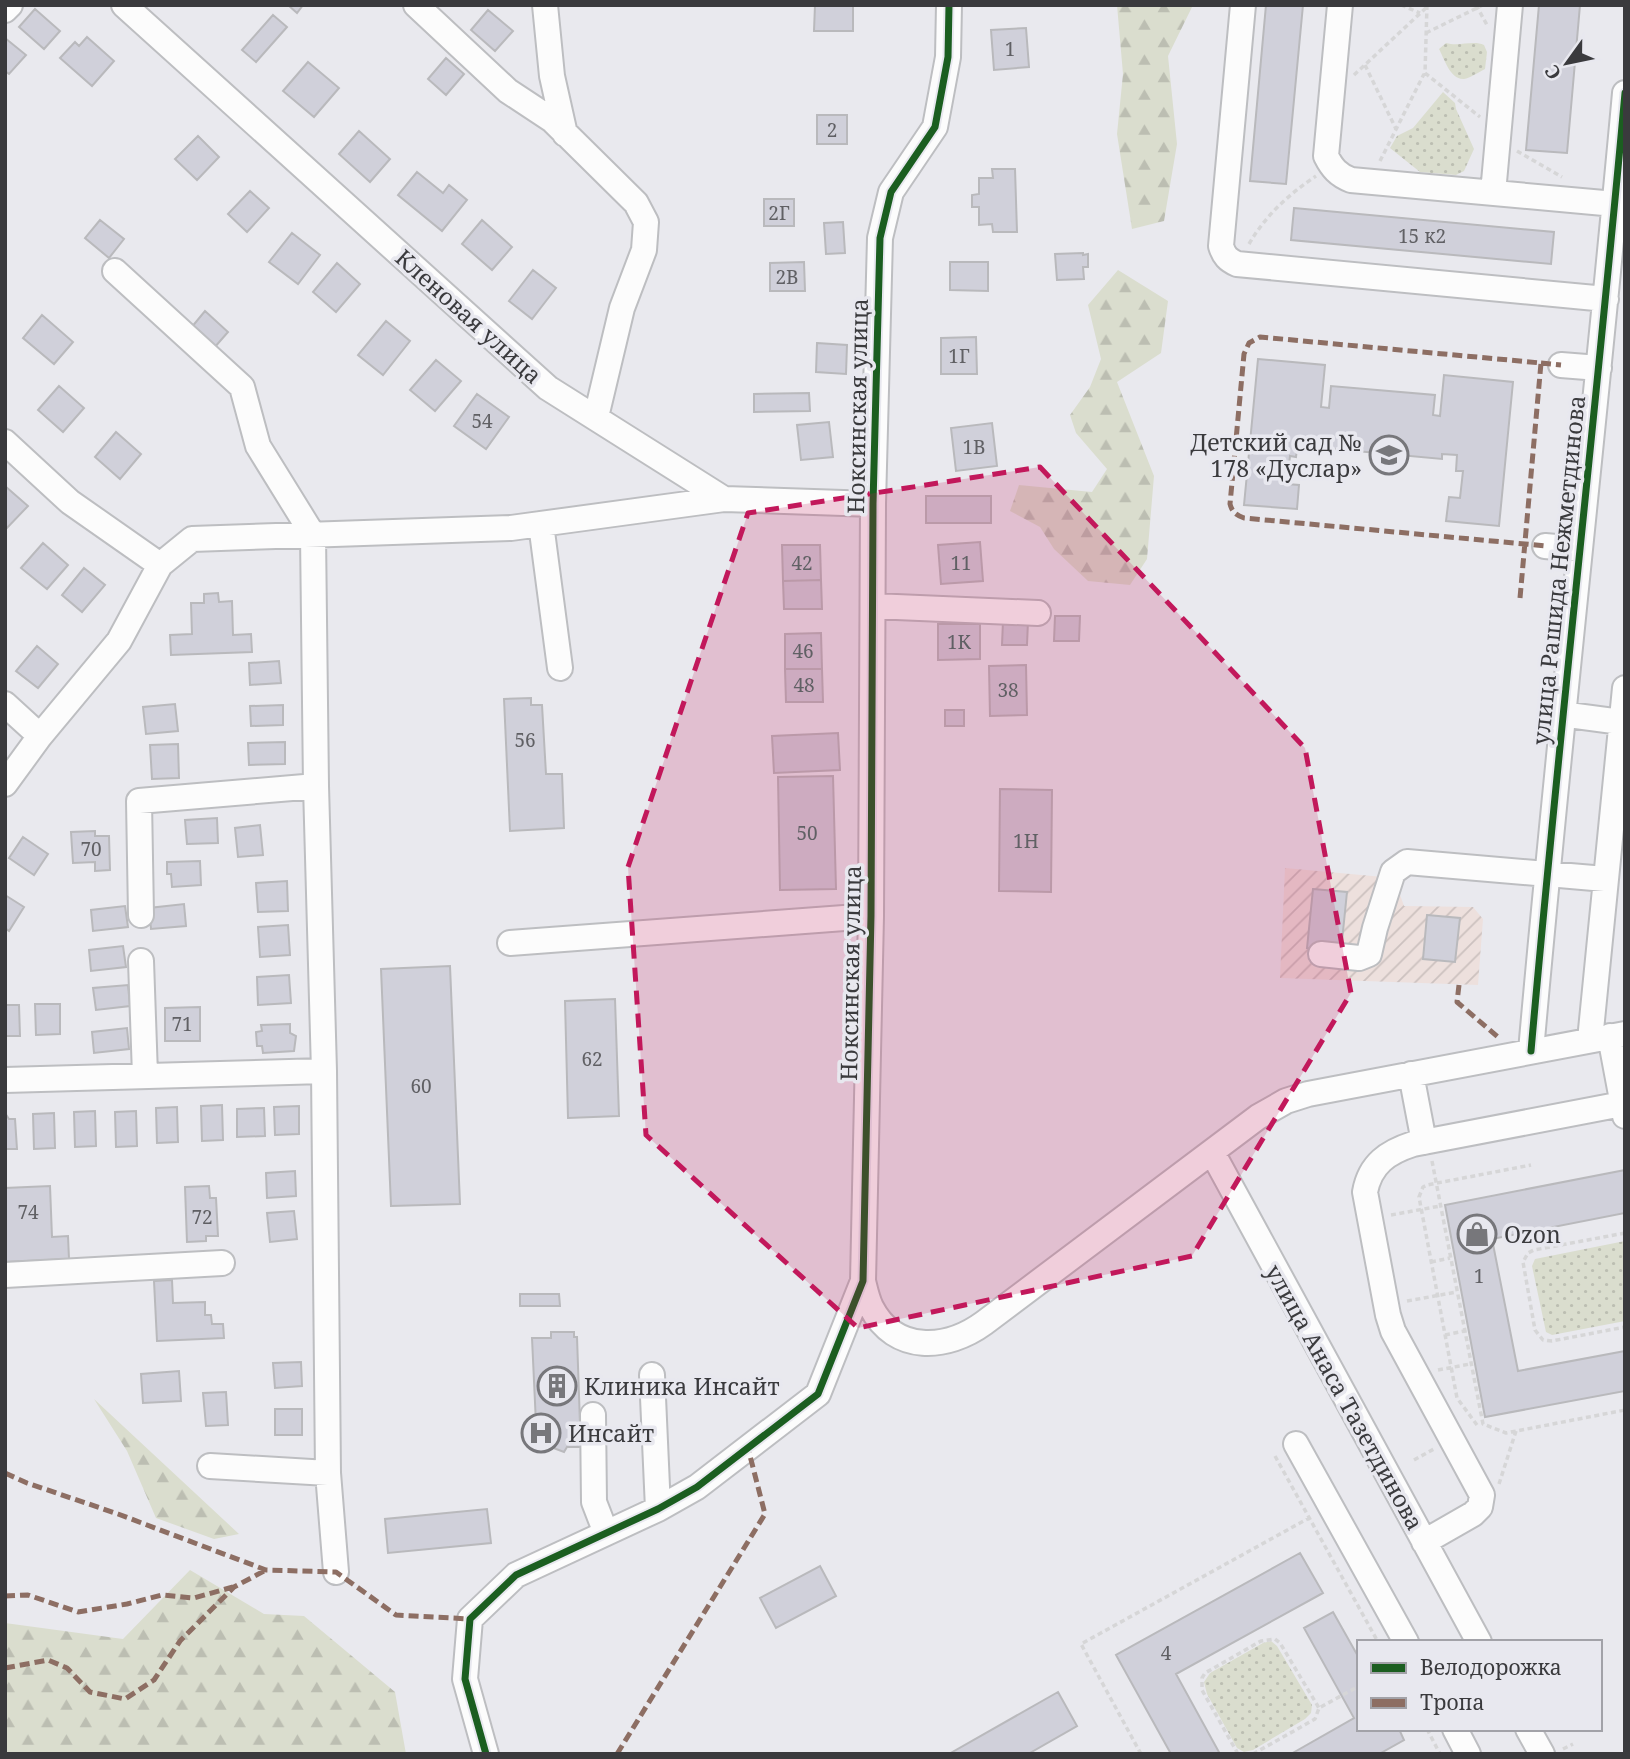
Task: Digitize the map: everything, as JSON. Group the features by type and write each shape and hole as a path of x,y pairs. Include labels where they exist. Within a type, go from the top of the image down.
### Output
{"street":[{"path":"5,10 10,5"},
{"name":"Кленовая улица","path":"124,5 548,388 724,499"},
{"path":"416,5 508,91 552,120 636,203 646,222 644,250 622,309 596,417"},
{"path":"545,5 552,76 565,134"},
{"name":"Ноксинская улица","path":"486,1754 465,1679 470,1619 516,1575 697,1487 818,1394 863,1281 871,916 873,505 880,237 891,192 935,127 948,57 949,5"},
{"path":"1243,5 1221,246 1227,258 1237,264 1606,299"},
{"path":"1340,5 1326,156 1331,166 1343,177 1615,204"},
{"path":"1493,193 1510,5"},
{"name":"улица Рашида Нежметдинова","path":"1531,1051 1561,714 1599,368 1625,93"},
{"path":"115,271 243,387 258,446 313,536 316,786 324,1071 328,1473 336,1572"},
{"path":"1561,365 1599,368"},
{"path":"5,442 70,502 160,565"},
{"path":"5,784 40,736 119,641 160,565 192,539 510,528 724,499 873,505"},
{"path":"541,524 560,668"},
{"path":"1545,546 1579,549"},
{"path":"873,606 1038,613"},
{"path":"1424,1542 1473,1514 1480,1507 1482,1495 1393,1331 1365,1192 1372,1171 1392,1152 1426,1142 1624,1110 1608,1037 1605,879 1625,688"},
{"path":"5,704 40,736"},
{"path":"1561,714 1621,722"},
{"path":"141,915 139,801 316,786"},
{"path":"1321,954 1359,958 1369,954 1393,872 1407,862 1605,879"},
{"path":"510,943 871,916"},
{"path":"141,961 145,1075"},
{"path":"863,1281 870,1307 884,1325 904,1338 938,1344 957,1339 984,1323 1258,1117 1286,1101 1308,1094 1608,1037"},
{"path":"5,1080 324,1071"},
{"path":"1411,1074 1426,1142"},
{"name":"улица Анаса Тазетдинова","path":"1212,1152 1478,1640"},
{"path":"5,1275 222,1263"},
{"path":"652,1375 658,1508"},
{"path":"593,1415 594,1502 606,1533"},
{"path":"1285,1450 1405,1640"},
{"path":"210,1466 328,1473"},
{"path":"1456,1731 1468,1754"},
{"path":"1529,1731 1542,1754"}],"path":[{"path":"1401,5 1420,13"},
{"path":"1426,33 1483,5"},
{"path":"1332,95 1428,6"},
{"path":"1369,181 1425,73 1428,6"},
{"path":"1365,64 1396,129"},
{"path":"1425,73 1498,135 1570,182"},
{"path":"1237,264 1255,233 1278,205 1331,166"},
{"path":"1426,1142 1481,1423 1500,1432 1516,1431 1625,1410"},
{"path":"1477,1425 1458,1401 1419,1197 1423,1187 1436,1183 1531,1165"},
{"path":"1370,1219 1440,1206"},
{"path":"1625,1233 1534,1250 1525,1257 1523,1267 1535,1330 1543,1340 1552,1341 1625,1328"},
{"path":"1431,1262 1450,1258"},
{"path":"1386,1305 1457,1292"},
{"path":"1445,1335 1464,1331"},
{"path":"1416,1374 1470,1364"},
{"path":"1480,1507 1499,1485 1516,1431"},
{"path":"1285,1450 1310,1518 1377,1640"},
{"path":"1141,1754 1081,1643 1310,1518"},
{"path":"1238,1754 1202,1690 1201,1682 1205,1673 1261,1641 1275,1639 1280,1643 1319,1708"},
{"path":"1253,1754 1315,1719 1319,1708 1357,1687"},
{"path":"1428,1731 1438,1753"}],"highlighted area":[{"path":"1040,467 1305,748 1351,993 1192,1256 858,1328 646,1135 628,867 748,513"}],"shaded area":[{"path":"1285,868 1394,878 1404,906 1473,907 1483,919 1478,985 1280,978"}],"green space":[{"path":"1117,5 1193,5 1168,56 1177,144 1164,221 1132,229 1117,134 1123,74"},
{"path":"1446,43 1484,45 1487,52 1485,69 1464,79 1455,76 1439,49"},
{"path":"1443,92 1455,103 1474,149 1464,171 1456,175 1420,172 1390,148 1397,136 1413,128"},
{"path":"1118,270 1168,301 1161,353 1117,382 1154,476 1147,559 1130,585 1088,581 1054,549 1040,527 1010,511 1019,485 1092,492 1107,469 1076,433 1070,415 1090,387 1101,359 1088,305"},
{"path":"1625,1241 1625,1321 1552,1335 1546,1332 1532,1266 1535,1259"},
{"path":"94,1399 239,1534 214,1539 156,1518 127,1451"},
{"path":"190,1570 264,1614 304,1616 395,1692 406,1754 5,1754 5,1623 123,1639"},
{"path":"1271,1641 1277,1646 1312,1705 1311,1713 1253,1750 1244,1752 1237,1748 1207,1694 1204,1682 1210,1673"}],"building":[{"path":"288,5 303,5 297,13"},
{"path":"815,5 853,5 853,31 814,31"},
{"path":"1266,5 1303,5 1286,184 1250,181"},
{"path":"1539,5 1580,5 1567,153 1526,150"},
{"path":"35,9 60,31 44,49 19,27"},
{"path":"488,10 513,31 495,51 471,30"},
{"path":"273,15 287,27 256,62 242,50"},
{"path":"1026,28 1029,67 994,70 991,30"},
{"path":"87,37 114,61 92,86 60,58 75,42 79,46"},
{"path":"5,38 26,55 9,74 5,71"},
{"path":"446,58 464,74 446,95 428,79"},
{"path":"308,62 339,88 314,117 283,91"},
{"path":"817,115 847,115 847,144 817,144"},
{"path":"359,131 390,159 370,182 339,154"},
{"path":"198,136 219,157 197,180 175,159"},
{"path":"992,169 1015,169 1017,232 993,232 992,224 979,225 979,207 972,207 972,195 979,194 979,178 993,178"},
{"path":"417,172 443,193 449,185 467,200 442,231 398,195"},
{"path":"250,191 269,208 247,232 228,214"},
{"path":"764,199 794,199 794,226 764,226"},
{"path":"1294,208 1554,232 1551,264 1291,240"},
{"path":"100,220 124,239 109,258 85,238"},
{"path":"482,220 512,247 492,270 462,244"},
{"path":"843,222 845,253 826,254 824,223"},
{"path":"292,233 320,255 298,284 269,262"},
{"path":"1055,254 1088,254 1088,267 1083,267 1084,279 1057,280"},
{"path":"804,262 805,291 770,291 770,263"},
{"path":"950,262 988,262 988,291 950,290"},
{"path":"337,263 360,284 336,312 313,292"},
{"path":"533,270 556,288 532,319 509,301"},
{"path":"205,311 228,332 214,348 191,328"},
{"path":"42,315 73,342 54,364 23,338"},
{"path":"386,321 410,341 383,375 358,355"},
{"path":"976,337 977,374 941,374 941,338"},
{"path":"817,343 847,345 846,374 816,372"},
{"path":"1258,359 1325,365 1321,407 1329,408 1331,386 1435,395 1433,415 1440,416 1444,375 1513,382 1499,526 1446,521 1449,497 1460,498 1463,471 1456,471 1457,455 1442,454 1442,459 1313,447 1313,443 1298,441 1296,457 1290,456 1287,484 1299,485 1297,509 1244,505"},
{"path":"436,360 461,381 435,411 410,390"},
{"path":"59,386 84,408 63,432 38,410"},
{"path":"809,393 810,411 754,412 754,394"},
{"path":"477,394 509,417 486,449 454,426"},
{"path":"829,422 833,457 801,460 797,425"},
{"path":"992,423 997,466 956,471 951,428"},
{"path":"116,432 141,454 120,479 95,457"},
{"path":"5,486 28,506 5,530"},
{"path":"926,496 991,496 991,523 926,523"},
{"path":"980,542 983,581 941,584 938,545"},
{"path":"43,543 68,565 47,589 21,568"},
{"path":"782,545 820,545 821,580 783,581"},
{"path":"84,568 105,585 82,612 62,595"},
{"path":"821,580 822,609 784,609 783,581"},
{"path":"218,593 219,602 232,601 233,635 251,634 252,652 171,655 170,635 192,634 191,603 204,603 204,594"},
{"path":"1055,616 1080,616 1079,641 1054,641"},
{"path":"1003,621 1028,621 1027,645 1002,645"},
{"path":"938,624 980,624 980,659 938,660"},
{"path":"821,633 822,669 785,669 785,634"},
{"path":"37,646 58,664 38,688 16,671"},
{"path":"279,661 281,683 250,685 249,663"},
{"path":"1026,665 1027,715 990,716 989,666"},
{"path":"785,669 822,669 823,702 786,702"},
{"path":"531,698 531,705 542,705 546,774 562,774 564,828 510,831 504,699"},
{"path":"175,704 178,731 146,734 143,707"},
{"path":"283,705 283,725 251,726 250,706"},
{"path":"945,710 964,710 964,726 945,726"},
{"path":"838,733 840,770 774,773 772,736"},
{"path":"285,742 285,764 249,765 248,743"},
{"path":"178,744 179,778 152,779 150,745"},
{"path":"833,776 836,889 780,890 778,777"},
{"path":"1000,789 1052,790 1051,892 999,891"},
{"path":"217,818 218,843 187,844 185,820"},
{"path":"260,825 263,855 238,857 235,828"},
{"path":"95,831 95,836 109,836 110,870 95,871 95,862 73,863 71,832"},
{"path":"23,837 48,854 34,875 9,858"},
{"path":"200,861 201,885 172,887 171,874 167,874 167,862"},
{"path":"287,881 288,911 258,912 256,883"},
{"path":"1313,889 1347,892 1341,951 1307,948"},
{"path":"5,895 24,907 9,931 5,928"},
{"path":"184,904 186,926 151,929 149,908"},
{"path":"125,906 128,927 93,931 91,910"},
{"path":"1427,915 1460,918 1455,962 1423,959"},
{"path":"288,925 290,955 260,957 258,927"},
{"path":"123,946 126,967 91,971 89,950"},
{"path":"450,966 460,1204 391,1206 381,969"},
{"path":"289,975 291,1003 258,1005 257,977"},
{"path":"128,985 130,1006 96,1010 93,988"},
{"path":"615,999 619,1116 568,1118 565,1001"},
{"path":"35,1004 60,1004 60,1034 36,1035"},
{"path":"5,1005 19,1005 20,1036 5,1036"},
{"path":"200,1007 200,1041 165,1041 165,1008"},
{"path":"290,1024 290,1033 296,1036 294,1051 263,1053 262,1046 257,1046 256,1032 262,1031 261,1025"},
{"path":"127,1028 129,1049 94,1053 92,1032"},
{"path":"222,1105 223,1140 202,1141 201,1106"},
{"path":"299,1106 299,1134 275,1135 274,1107"},
{"path":"177,1107 178,1142 157,1143 156,1108"},
{"path":"264,1108 265,1136 237,1137 237,1109"},
{"path":"95,1111 96,1146 75,1147 74,1112"},
{"path":"136,1111 137,1146 116,1147 115,1112"},
{"path":"5,1113 9,1119 15,1119 17,1149 5,1149"},
{"path":"54,1113 55,1148 34,1149 33,1114"},
{"path":"1625,1170 1625,1213 1492,1239 1518,1371 1625,1351 1625,1391 1485,1417 1445,1205"},
{"path":"295,1171 296,1196 267,1198 266,1173"},
{"path":"50,1186 52,1237 68,1236 69,1259 5,1262 5,1188"},
{"path":"209,1186 210,1198 216,1198 218,1236 206,1236 206,1241 187,1242 185,1187"},
{"path":"294,1211 297,1239 270,1242 267,1213"},
{"path":"172,1280 173,1303 205,1302 205,1315 211,1315 212,1324 223,1324 224,1338 157,1341 154,1281"},
{"path":"520,1294 559,1294 560,1306 520,1306"},
{"name":"Клиника Инсайт","path":"551,1332 574,1332 574,1337 577,1337 580,1424 591,1423 582,1447 567,1447 564,1452 535,1441 532,1338 551,1338"},
{"path":"301,1362 302,1386 275,1388 273,1363"},
{"path":"179,1371 181,1401 143,1403 141,1374"},
{"path":"226,1392 228,1425 206,1426 203,1393"},
{"path":"275,1409 302,1409 302,1435 275,1435"},
{"path":"487,1509 491,1543 388,1553 385,1519"},
{"path":"1300,1553 1323,1593 1176,1674 1220,1754 1171,1754 1116,1655"},
{"path":"820,1566 836,1596 776,1628 760,1598"},
{"path":"1333,1612 1357,1654 1357,1731 1400,1731 1404,1740 1379,1754 1291,1754 1354,1718 1304,1628"},
{"path":"1058,1692 1077,1726 1028,1754 949,1754"}],"marked path":[{"path":"1520,598 1541,363 1260,337 1249,343 1244,354 1230,504 1237,514 1244,518 1525,544 1545,546"},
{"path":"1541,363 1561,365"},
{"path":"1459,985 1457,1002 1498,1037"},
{"path":"617,1754 765,1514 748,1448"},
{"path":"5,1473 266,1570 336,1572 396,1615 470,1619"},
{"path":"5,1668 48,1660 67,1668 90,1692 125,1699 154,1680 180,1641 234,1587 266,1570"},
{"path":"5,1596 28,1595 78,1612 162,1595 194,1598 233,1587"}],"cycle path":[{"path":"486,1754 465,1679 470,1619 516,1575 658,1509 697,1487 818,1394 863,1281 871,916 873,504 880,238 891,192 935,127 948,57 949,5"},
{"path":"1531,1051 1625,93"}],"place":[{"name":"Детский сад № 178 «Дуслар»","path":"1389,455"},
{"name":"Ozon","path":"1477,1234"},
{"name":"Клиника Инсайт","path":"557,1386"},
{"name":"Инсайт","path":"541,1433"}]}
